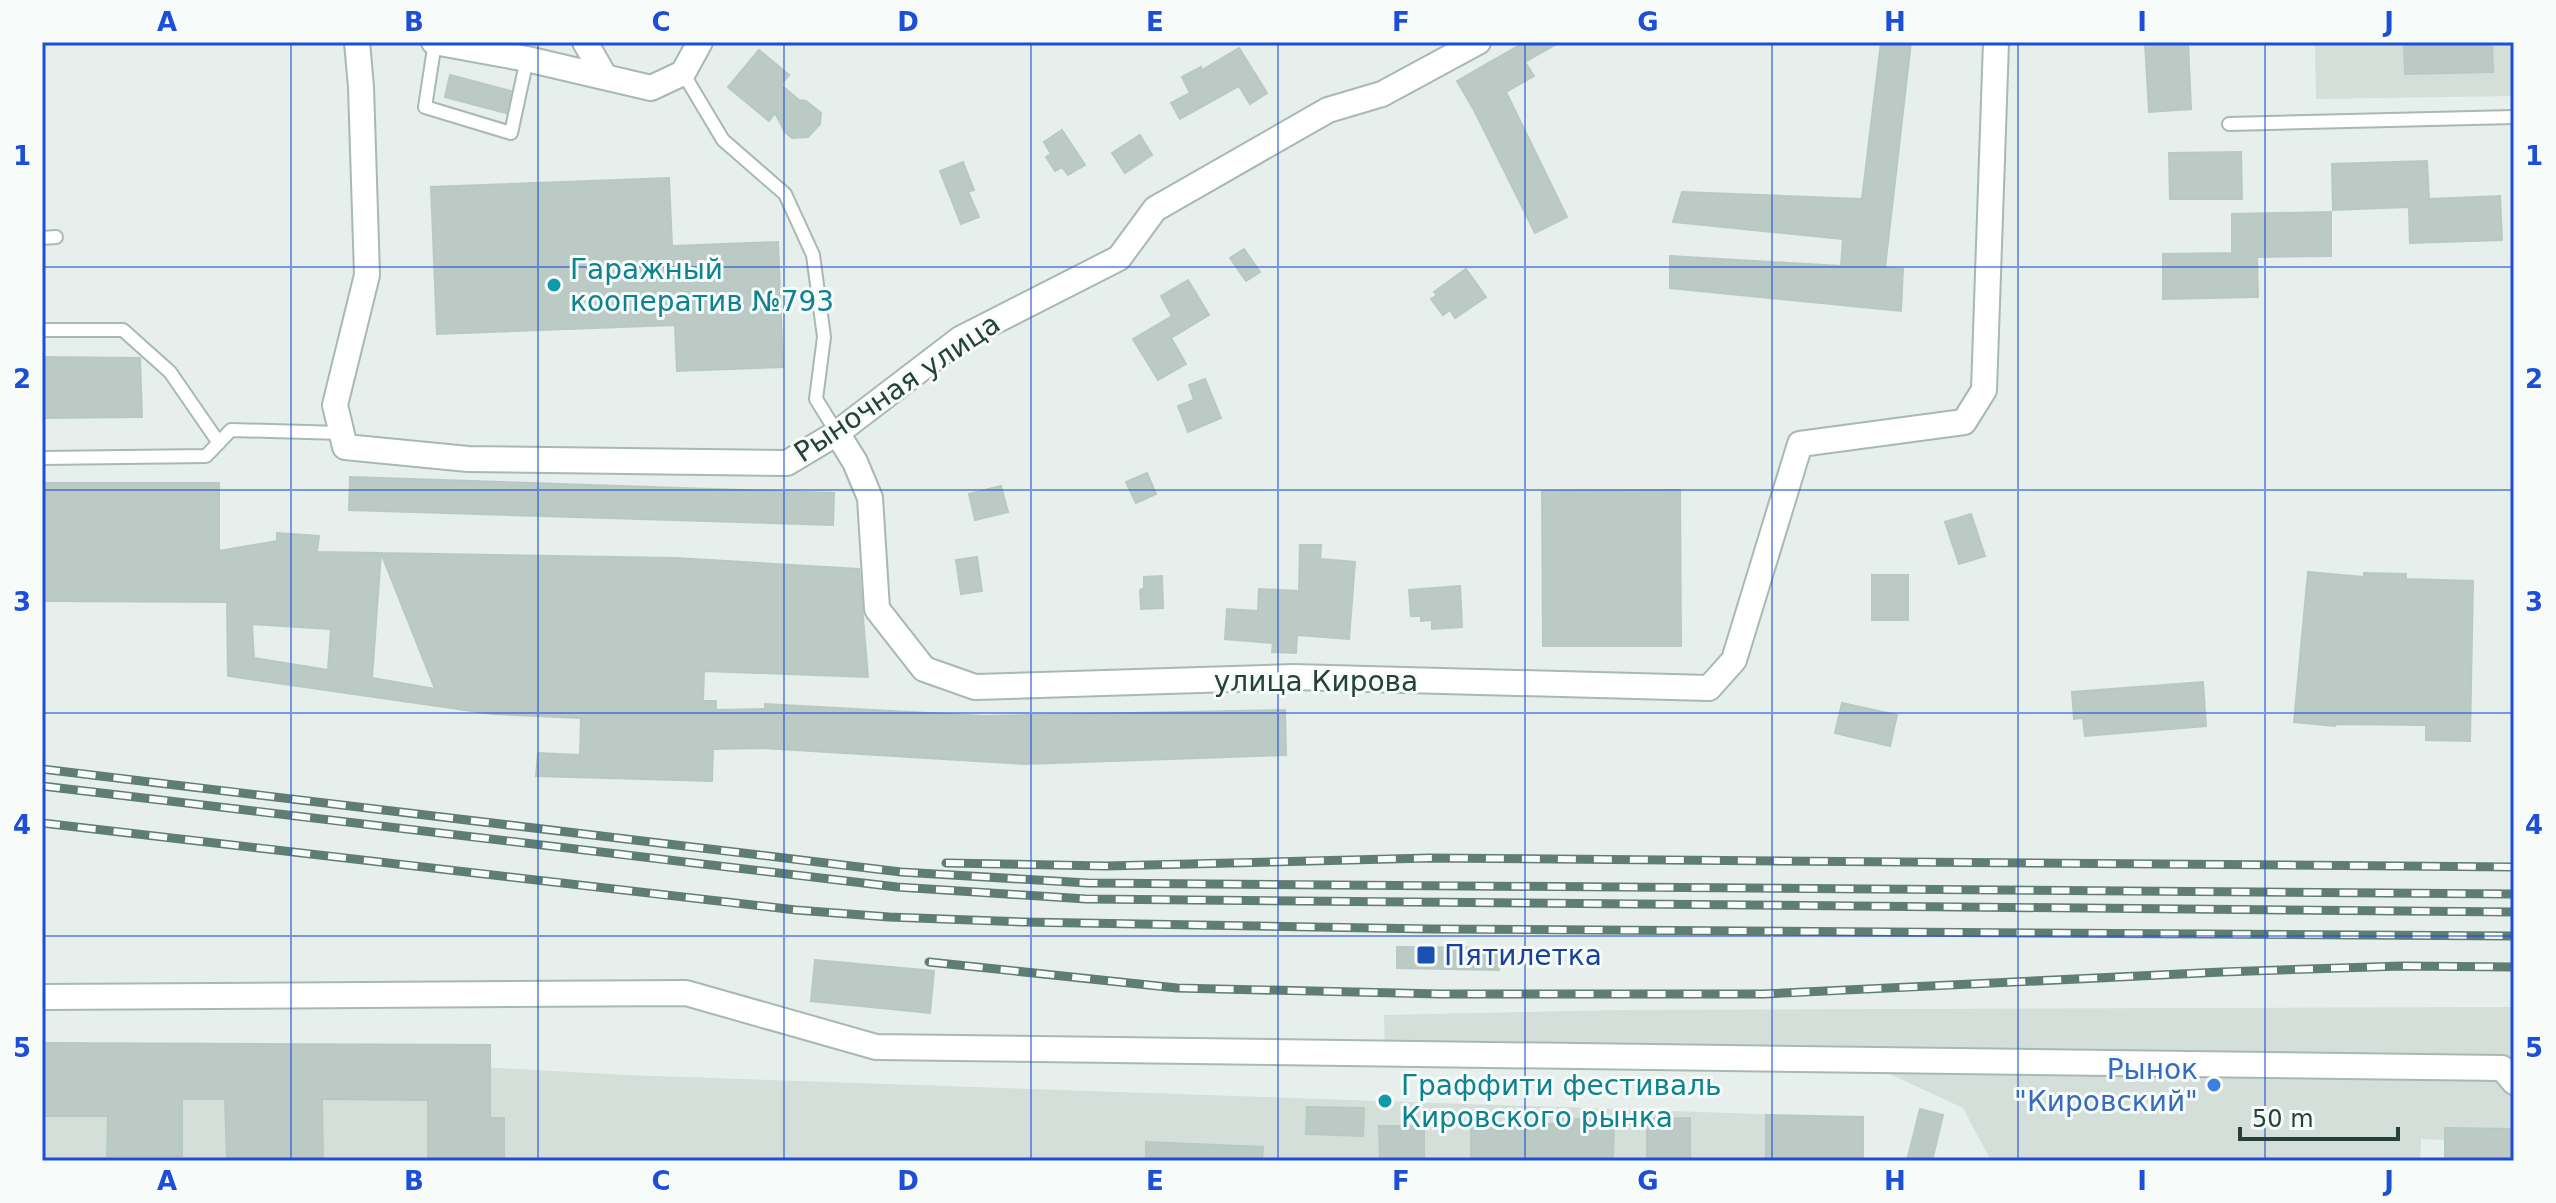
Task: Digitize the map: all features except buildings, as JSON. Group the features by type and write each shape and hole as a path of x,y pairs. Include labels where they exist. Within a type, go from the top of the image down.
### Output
{"street":[{"path":"344,440 335,405 367,275 357,42"},
{"path":"435,42 527,59 651,88 683,73 700,42"},
{"path":"585,42 605,77"},
{"name":"Рыночная улица","path":"344,440 468,459 787,463 837,433 960,339 1119,258 1155,209 1328,110 1382,94 1478,42"},
{"name":"улица Кирова","path":"837,433 855,462 870,498 877,609 924,669 975,687 1293,677 1709,688 1734,660 1800,444 1964,422 1984,390 1996,42"},
{"path":"42,997 686,993 876,1047 2502,1068 2514,1082"}],"lane":[{"path":"435,42 425,107 511,133 527,59"},
{"path":"683,73 723,140 785,194 813,255 824,337 816,399 837,433"},
{"path":"2229,124 2514,117"},
{"path":"42,238 56,237"},
{"path":"42,330 123,330 170,372 219,443"},
{"path":"42,458 206,456 231,430 344,440"}],"shaded area":[{"path":"2315,42 2514,42 2514,96 2316,99"},
{"name":"Рынок \"Кировский\"","path":"2514,1007 2514,1143 2421,1139 2420,1161 1991,1161 1963,1108 1864,1062 1385,1053 1384,1015 1623,1010"},
{"path":"42,1043 625,1075 1820,1116 1839,1161 42,1161"}],"railway":[{"path":"42,769 901,872 1088,883 2514,894"},
{"path":"42,786 897,887 1086,899 2514,912"},
{"path":"42,823 796,910 889,917 1431,929 2514,936"},
{"path":"946,863 1106,866 1430,858 2514,867"},
{"path":"929,962 1177,988 1440,994 1764,994 2222,972 2402,966 2514,967"}],"place":[{"name":"Гаражный кооператив №793","path":"554,285"},
{"name":"Пятилетка","path":"1426,955"},
{"name":"Рынок \"Кировский\"","path":"2214,1085"},
{"name":"Граффити фестиваль Кировского рынка","path":"1385,1101"}]}
